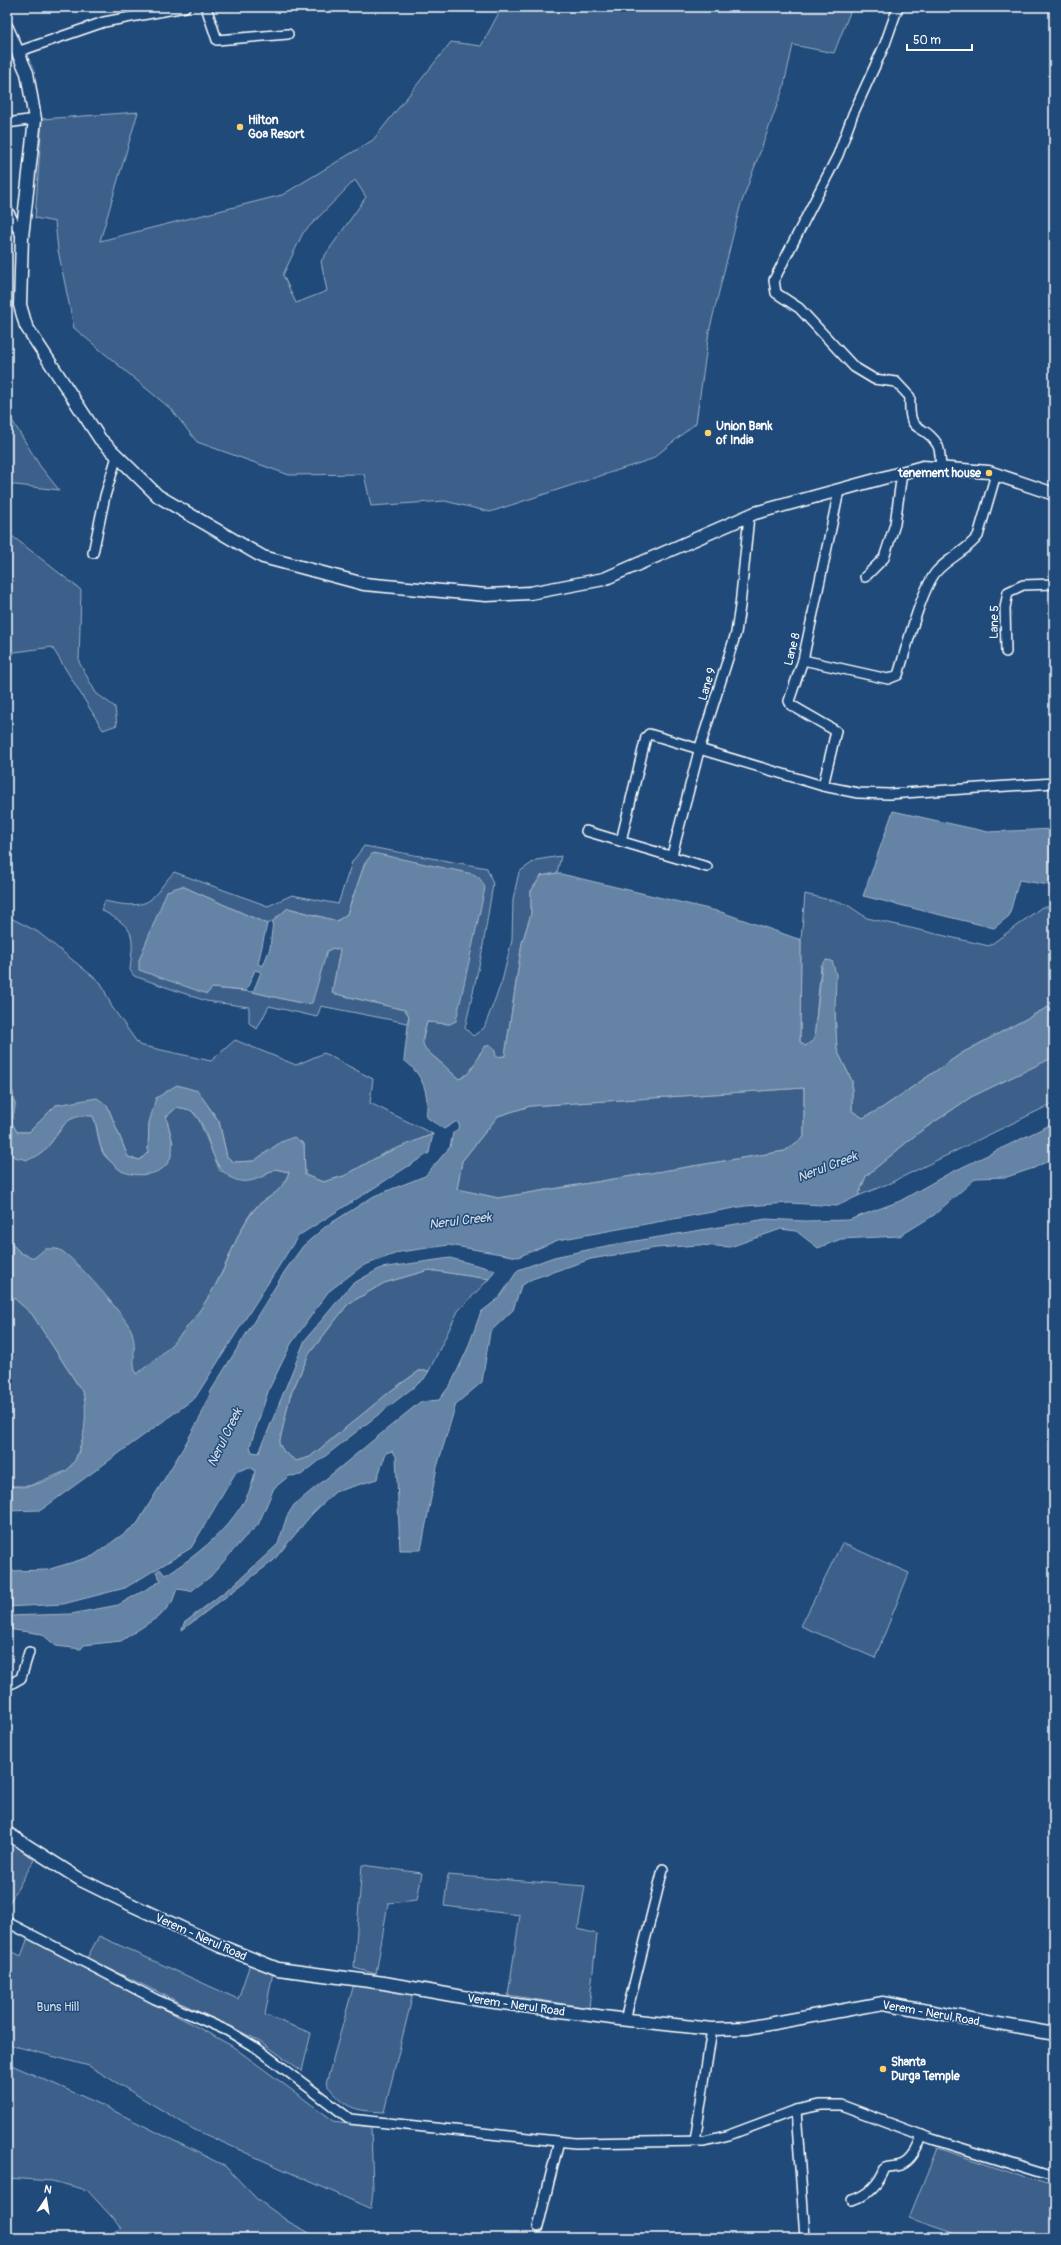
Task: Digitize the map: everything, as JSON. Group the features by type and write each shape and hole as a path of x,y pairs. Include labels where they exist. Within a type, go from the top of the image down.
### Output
{"main road":[{"path":"7,28 27,72 35,119 22,238 20,305 26,326 100,439 158,496 263,557 364,584 486,595 530,593 604,579 749,516 923,468 989,472 1054,494"},
{"name":"Verem - Nerul Road","path":"7,1833 81,1880 220,1946 278,1969 384,1983 480,2000 625,2020 712,2029 747,2028 883,2003 1054,2034"}],"street":[{"path":"17,52 104,22 185,7"},
{"path":"206,7 217,40 288,34"},
{"path":"898,7 885,44 853,114 838,155 774,280 776,293 798,308 854,367 874,379 896,382 910,397 909,414 916,428 930,435 938,445 941,468"},
{"path":"7,124 35,119"},
{"path":"7,209 22,238"},
{"path":"94,553 105,496 118,456"},
{"path":"865,577 884,558 895,524 902,473"},
{"path":"803,660 888,679 898,676 929,582 945,563 973,542 978,536 996,474"},
{"name":"Lane 8","path":"823,786 837,734 836,730 792,705 789,701 803,660 838,491"},
{"name":"Lane 9","path":"672,856 700,747 736,633 749,516"},
{"name":"Lane 5","path":"1006,652 1005,608 1008,592 1023,585 1054,584"},
{"path":"621,842 647,735 654,734 823,786 858,793 889,794 1054,783"},
{"path":"586,831 707,867"},
{"path":"7,1686 21,1678 29,1652"},
{"path":"625,2020 663,1869"},
{"path":"7,1922 156,1999 228,2031 258,2049 350,2119 575,2143 705,2141 729,2135 796,2110 821,2105 841,2106 922,2135 1054,2177"},
{"path":"695,2141 712,2029"},
{"path":"796,2110 805,2238"},
{"path":"852,2200 861,2197 878,2184 885,2168 901,2165 907,2162 919,2145 922,2135"},
{"path":"538,2228 559,2142"}],"green space":[{"path":"502,7 852,7 834,53 793,45 783,89 740,207 709,332 696,423 652,459 490,512 445,501 371,506 364,474 289,475 197,442 172,410 74,328 58,250 55,222 35,218 42,119 138,112 100,241 282,195 373,140 451,42 481,46","holes":["355,180 366,197 321,261 327,291 296,303 283,275 303,233"]},
{"path":"7,412 40,466 59,490 7,484"},
{"path":"7,532 81,590 79,662 96,693 115,707 117,725 103,730 52,647 15,652 7,655"},
{"path":"364,846 487,868 493,884 482,952 465,1028 473,1036 484,1028 502,981 512,940 513,899 519,872 536,860 561,856 557,873 541,876 531,891 531,914 522,943 505,1056 495,1057 480,1053 470,1071 459,1079 425,1049 422,1043 427,1022 450,1024 365,863 347,914 337,921 288,908 273,921 267,924 182,886 212,988 253,992 305,1004 327,951 333,948 340,950 332,993 405,1010 409,1016 407,1023 321,1006 317,1017 269,1006 257,1029 249,1023 249,1007 206,1001 134,976 130,970 132,939 127,927 101,910 105,901 136,905 148,901 155,895 174,872 268,906 292,895 338,904 352,862"},
{"path":"805,894 846,904 867,918 989,946 1042,907 1054,907 1054,1004 962,1053 882,1108 863,1118 852,1111 852,1081 837,1050 835,1011 821,965 814,1041 805,1046 800,1042 801,940"},
{"path":"7,916 38,932 101,983 112,1007 139,1045 211,1061 235,1040 296,1065 324,1053 373,1079 370,1103 433,1134 383,1154 344,1176 323,1182 305,1175 304,1144 281,1142 254,1161 234,1162 227,1157 219,1121 198,1092 149,1123 148,1152 140,1160 128,1157 107,1105 56,1105 29,1132 17,1132 12,1123 15,1105 12,1089 7,1087"},
{"path":"1054,1057 1054,1103 890,1183 858,1196 866,1176 918,1133 971,1097"},
{"path":"804,1088 804,1137 785,1151 498,1198 457,1189 462,1161 498,1116 530,1106"},
{"path":"177,1107 191,1110 199,1120 220,1171 264,1176 275,1169 289,1172 281,1187 256,1207 247,1219 213,1289 196,1317 162,1354 136,1375 132,1361 134,1347 34,1259 21,1253 7,1239 7,1150 14,1157 50,1144 67,1121 79,1115 93,1116 100,1146 104,1155 123,1172 173,1143 166,1117"},
{"path":"429,1270 489,1279 458,1311 429,1371 419,1371 392,1390 310,1457 296,1461 284,1452 279,1444 290,1396 309,1354 348,1304 384,1283"},
{"path":"7,1292 32,1314 83,1393 87,1406 84,1434 75,1461 66,1471 29,1486 7,1486"},
{"path":"842,1543 909,1573 875,1658 801,1626"},
{"path":"9,1841 34,1860 7,1907 7,1846"},
{"path":"362,1865 422,1873 417,1900 388,1903 376,1974 354,1968"},
{"path":"448,1875 585,1886 578,1929 597,1934 589,2008 508,1995 520,1915 444,1906"},
{"name":"Buns Hill","path":"29,1935 232,2046 334,2121 371,2127 373,2190 371,2209 193,2129 89,2066 7,2044 7,1949 21,1956"},
{"path":"99,1936 238,1999 250,1964 273,1972 265,2015 311,2033 302,2071 260,2041 87,1958"},
{"path":"354,1984 413,1994 384,2112 350,2107 339,2099 326,2084"},
{"path":"7,2063 102,2105 225,2166 257,2199 289,2222 319,2238 104,2238 122,2228 87,2190 52,2181 7,2178"},
{"path":"937,2148 1054,2187 1054,2238 967,2238 909,2218"}],"water":[{"path":"893,811 988,832 1054,829 1054,886 1019,880 1009,916 994,928 863,896"},
{"name":"Nerul Creek","path":"373,853 473,874 483,883 485,888 456,1021 450,1024 427,1022 423,1036 424,1045 429,1053 459,1079 468,1074 484,1047 490,1045 495,1051 496,1057 505,1056 522,943 531,914 531,891 541,876 557,873 721,912 801,940 800,1042 805,1046 814,1040 822,965 826,960 832,961 836,974 835,1011 837,1050 852,1081 852,1111 863,1118 882,1108 962,1053 1054,1004 1054,1057 971,1097 918,1133 866,1176 858,1196 837,1206 790,1203 745,1206 558,1240 518,1257 449,1245 400,1252 362,1266 328,1292 291,1344 269,1389 250,1446 252,1452 259,1453 305,1340 352,1284 381,1268 450,1258 495,1270 489,1279 429,1270 384,1283 348,1304 309,1354 290,1396 279,1444 284,1452 296,1461 310,1457 392,1390 419,1371 429,1371 424,1379 301,1475 289,1476 274,1488 258,1525 244,1538 210,1577 191,1591 177,1589 172,1602 161,1615 121,1641 84,1645 81,1649 56,1646 42,1634 7,1629 7,1616 71,1614 118,1605 161,1581 156,1572 160,1569 165,1575 178,1567 207,1545 234,1517 251,1486 255,1470 249,1467 236,1472 191,1548 125,1588 63,1604 7,1607 7,1571 47,1570 93,1556 137,1524 201,1416 211,1391 285,1271 303,1246 325,1227 374,1196 425,1176 450,1147 453,1133 460,1127 457,1121 444,1129 426,1117 427,1100 424,1086 416,1072 404,1060 409,1016 405,1010 332,993 340,950 333,948 327,951 312,1003 305,1004 253,992 261,972 255,970 246,991 212,988 207,994 139,970 139,960 167,891 182,886 267,924 258,964 263,966 270,948 273,921 288,908 337,921 347,914 365,863","holes":["804,1088 804,1137 785,1151 498,1198 457,1189 462,1161 498,1116 530,1106"]},
{"path":"177,1085 198,1091 219,1122 227,1157 234,1162 254,1161 281,1142 294,1137 304,1144 305,1175 323,1182 344,1176 383,1154 433,1134 429,1153 298,1236 195,1398 41,1510 7,1511 7,1486 24,1487 37,1484 63,1473 72,1464 77,1456 84,1434 85,1402 83,1393 32,1314 7,1292 7,1239 21,1253 34,1258 45,1249 60,1250 87,1275 111,1302 132,1332 136,1374 149,1365 173,1343 193,1319 219,1279 246,1221 261,1203 277,1192 286,1180 289,1172 275,1169 259,1178 248,1181 236,1180 230,1177 217,1163 198,1118 192,1111 177,1107 166,1117 172,1141 171,1156 164,1167 152,1173 145,1175 130,1174 122,1171 114,1165 101,1148 93,1116 82,1116 67,1122 39,1155 28,1160 14,1157 7,1150 7,1087 12,1089 15,1105 12,1123 17,1132 29,1132 56,1105 97,1098 107,1105 128,1157 140,1160 148,1152 149,1123 156,1098"},
{"path":"1054,1123 1054,1158 1034,1168 1007,1177 976,1178 934,1215 900,1236 841,1239 818,1248 796,1231 781,1229 730,1247 699,1245 656,1248 591,1259 532,1279 521,1286 513,1310 490,1332 482,1382 456,1404 437,1467 421,1550 400,1550 396,1456 392,1451 386,1453 377,1479 335,1492 312,1514 273,1561 182,1630 184,1623 236,1583 278,1544 287,1516 294,1505 420,1402 439,1400 451,1384 467,1350 481,1312 499,1298 518,1270 554,1257 606,1246 766,1219 805,1221 849,1220 900,1201 946,1175"}],"place":[{"name":"Hilton Goa Resort","path":"240,127"},
{"name":"Union Bank of India","path":"708,433"},
{"name":"tenement house","path":"989,473"},
{"name":"Shanta Durga Temple","path":"883,2069"}]}
